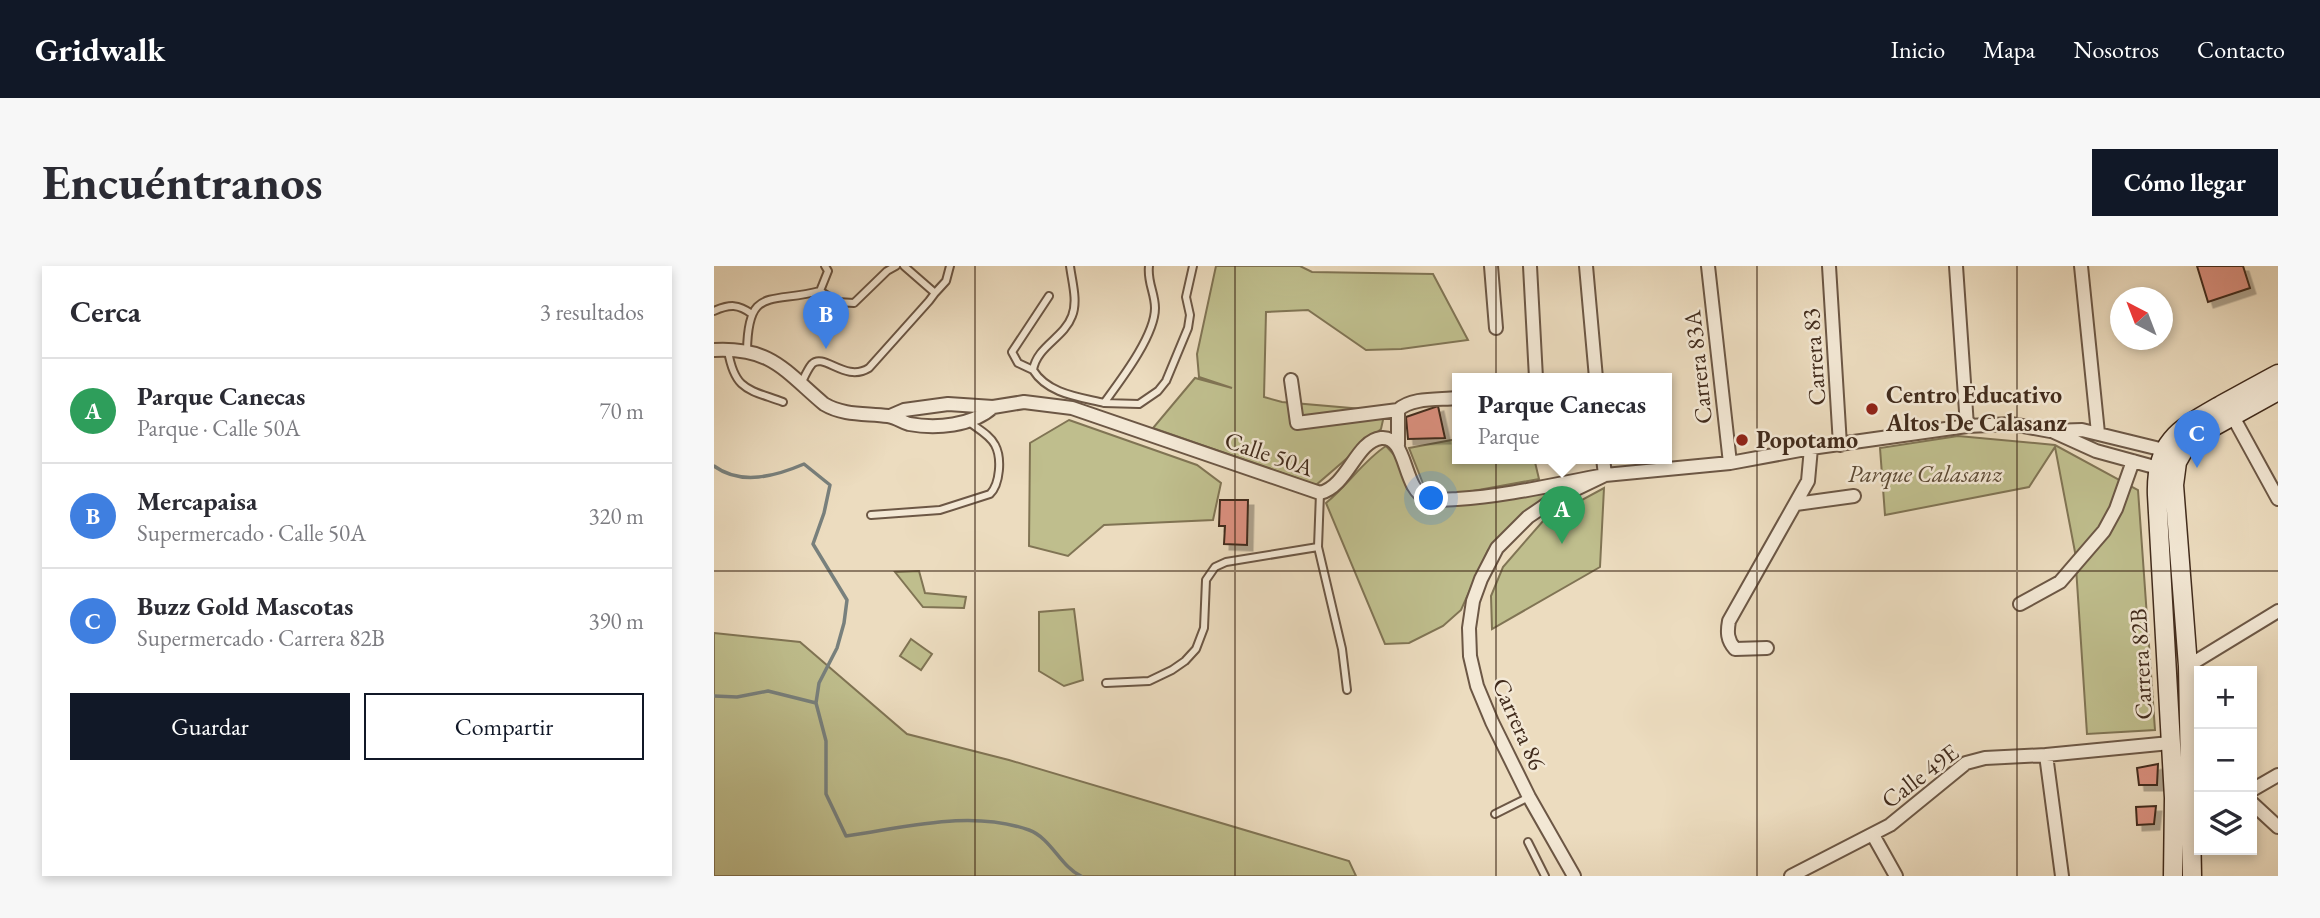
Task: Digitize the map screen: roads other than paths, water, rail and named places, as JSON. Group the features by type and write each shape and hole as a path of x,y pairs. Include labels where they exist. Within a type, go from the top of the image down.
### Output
{"street":[{"path":"1491,266 1496,328"},
{"path":"1530,266 1536,373"},
{"path":"1586,266 1596,373"},
{"name":"Carrera 83A","path":"1708,266 1730,463"},
{"name":"Carrera 83","path":"1829,266 1840,445"},
{"path":"1956,266 1967,426"},
{"path":"2081,266 2098,433"},
{"name":"Calle 50A","path":"714,350 728,349 761,354 776,362 833,410 890,416 909,424 952,425 978,419 993,407"},
{"path":"2175,449 2185,426 2278,374"},
{"path":"1291,380 1297,423 1398,410 1410,402 1452,398"},
{"path":"1398,410 1398,445 1412,485 1420,495 1431,500 1488,497 1605,475 1730,463 1811,448 1967,426 2012,424 2050,431 2098,433 2175,449 2278,391"},
{"name":"Calle 50A","path":"890,416 904,410 947,404 993,407 1024,402 1072,408 1320,493 1333,488 1373,441 1388,439 1398,445"},
{"path":"2232,415 2278,499"},
{"path":"2050,431 2096,451 2158,468"},
{"path":"1767,648 1735,649 1730,644 1727,633 1729,621 1808,481 1811,448"},
{"name":"Carrera 82B","path":"2173,876 2174,798 2157,495 2158,468 2175,449"},
{"name":"Carrera 82B","path":"2175,449 2174,485 2194,738"},
{"path":"2020,604 2060,582 2104,531 2116,509 2133,461"},
{"path":"1604,464 1605,475"},
{"name":"Carrera 86","path":"1568,874 1492,722 1474,676 1469,628 1480,579 1497,548 1528,517 1553,500 1605,475"},
{"path":"1796,504 1854,496"},
{"path":"2188,666 2278,611"},
{"name":"Calle 49E","path":"1791,876 1873,835 1902,817 1966,763 1986,758 2169,743"},
{"path":"2046,755 2062,876"},
{"path":"2257,787 2278,775"},
{"name":"Carrera 82B","path":"2192,876 2194,792"},
{"path":"2257,808 2278,827"},
{"path":"1873,835 1896,876"}],"lane":[{"path":"820,291 828,271 825,266"},
{"path":"747,353 748,325 755,307 764,301 820,291 837,302 855,303 887,271 896,266"},
{"path":"904,266 935,293"},
{"path":"801,384 812,365 820,361 849,374 863,372 869,368 946,281 950,266"},
{"path":"1032,370 1034,361 1066,327 1072,316 1074,303 1070,266"},
{"path":"1104,403 1132,365 1153,323 1155,311 1148,279 1149,266"},
{"path":"1049,296 1012,352 1018,363 1032,370 1038,379 1054,390 1104,403 1139,404 1158,391 1166,381 1188,328 1191,315 1186,297 1193,266"},
{"path":"714,311 726,306 740,305 752,314"},
{"path":"728,349 732,372 744,387 783,402"},
{"path":"871,515 940,510 963,505 990,494 996,488 998,454 989,438 969,422"},
{"path":"1320,493 1318,547 1342,649 1347,690"},
{"path":"1106,683 1149,681 1172,670 1196,649 1204,628 1206,580 1215,567 1226,562 1318,547"},
{"path":"1495,814 1529,797"},
{"path":"1528,842 1545,876"}],"waterway":[{"path":"714,466 736,476 759,477 804,464 830,485 813,544 847,600 837,648 819,683 816,703"},
{"path":"714,696 737,697 768,691 816,703 826,741 826,794 846,836 937,822 984,821 1007,824 1037,834 1081,876"}],"place":[{"name":"Mercapaisa","path":"826,349"},
{"name":"Centro Educativo Altos De Calasanz","path":"1872,409"},
{"name":"Popotamo","path":"1742,440"},
{"name":"Buzz Gold Mascotas","path":"2197,468"},
{"name":"Parque Canecas","path":"1562,544"}],"park label":[{"name":"Parque Calasanz","path":"1925,474"}]}
